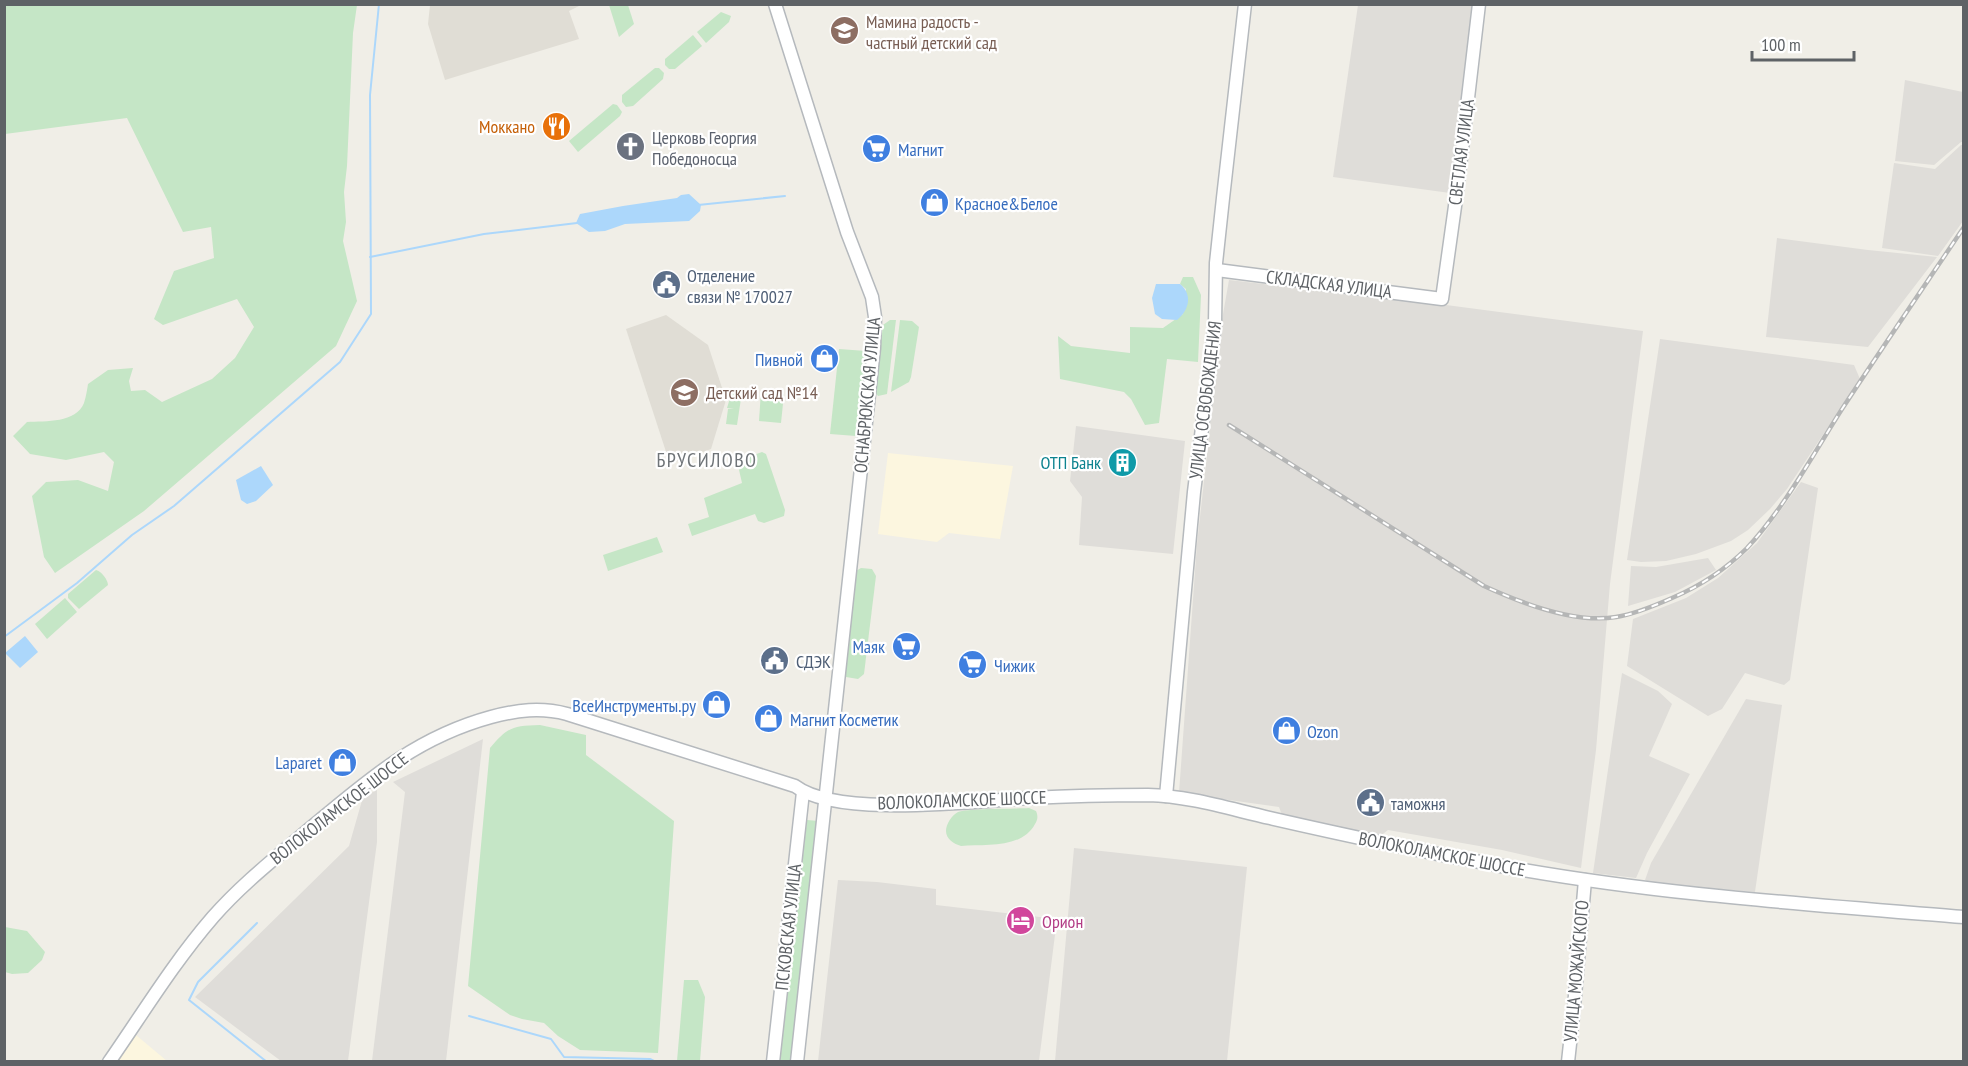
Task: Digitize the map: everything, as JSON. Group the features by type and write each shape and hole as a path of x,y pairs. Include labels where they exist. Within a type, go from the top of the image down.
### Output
{"main road":[{"name":"ОСНАБРЮКСКАЯ УЛИЦА","path":"775,4 842,216 872,297 875,317 872,371 825,800"},
{"name":"УЛИЦА ОСВОБОЖДЕНИЯ","path":"1166,796 1194,492 1214,335 1217,270 1229,135 1245,4"},
{"name":"СВЕТЛАЯ УЛИЦА","path":"1442,299 1479,4"},
{"name":"СКЛАДСКАЯ УЛИЦА","path":"1217,270 1442,299"},
{"name":"ВОЛОКОЛАМСКОЕ ШОССЕ","path":"108,1062 197,936 244,885 377,773 417,747 460,727 515,711 558,712 795,786 803,792 825,800 875,805 1062,796 1166,796 1374,841 1585,880 1758,901 1964,917"},
{"name":"ПСКОВСКАЯ УЛИЦА","path":"773,1062 803,792"},
{"name":"ПСКОВСКАЯ УЛИЦА","path":"797,1062 825,800"},
{"name":"УЛИЦА МОЖАЙСКОГО","path":"1568,1062 1585,880"}],"shaded area":[{"path":"430,5 579,5 569,11 579,39 445,80 428,24"},
{"path":"1358,5 1472,5 1450,193 1333,177"},
{"path":"1905,80 1963,92 1963,142 1934,165 1895,161"},
{"path":"1961,145 1964,145 1963,221 1938,256 1882,248 1894,163 1935,169"},
{"path":"1777,238 1937,257 1868,347 1766,337"},
{"path":"1229,280 1431,303 1643,331 1610,584 1596,750 1581,868 1502,850 1388,830 1379,837 1283,818 1279,807 1179,793 1197,544 1222,320"},
{"name":"Детский сад №14","path":"666,315 708,345 726,400 711,449 670,464 626,329"},
{"path":"1660,339 1854,365 1860,379 1787,489 1748,530 1731,541 1696,554 1666,561 1641,562 1627,560"},
{"path":"1076,426 1185,441 1173,554 1079,545 1082,497 1070,481"},
{"path":"888,453 1013,466 1000,539 949,533 937,542 878,534"},
{"path":"1801,482 1818,488 1790,680 1784,685 1745,673 1722,709 1708,716 1627,666 1633,619 1686,598 1718,578 1757,543"},
{"path":"1708,558 1716,570 1675,592 1628,606 1631,566 1656,567"},
{"path":"1622,673 1658,691 1672,704 1649,756 1690,774 1636,878 1593,873"},
{"path":"1746,699 1782,705 1755,892 1651,883 1645,880 1651,863"},
{"path":"483,739 446,1061 372,1061 405,792 393,782"},
{"path":"377,790 377,842 348,1061 281,1061 195,997 349,846 363,797"},
{"path":"1074,848 1247,867 1227,1061 1055,1061"},
{"path":"838,880 936,889 936,905 1057,919 1039,1061 818,1061"},
{"path":"136,1035 167,1061 118,1061"}],"green space":[{"path":"5,4 357,5 353,33 344,192 346,222 343,241 357,301 336,346 144,511 55,573 44,557 32,496 46,482 78,480 108,491 114,462 104,452 66,460 30,454 13,436 27,422 60,420 80,410 88,384 108,370 133,368 129,381 131,391 145,390 162,402 212,379 235,358 254,327 237,299 163,325 154,319 174,271 214,258 211,227 183,232 127,118 5,134"},
{"path":"609,5 628,5 634,24 619,37"},
{"path":"721,12 731,16 729,22 706,43 697,32"},
{"path":"693,35 702,46 675,69 669,69 665,65 665,59"},
{"path":"655,68 659,68 664,73 663,79 633,106 626,107 622,102 622,95"},
{"path":"613,104 617,105 622,112 620,116 578,152 569,141"},
{"path":"1183,277 1193,277 1201,295 1198,362 1167,359 1159,423 1145,425 1131,399 1124,392 1060,379 1058,336 1071,346 1130,353 1130,327 1163,328 1183,314 1186,289 1180,284"},
{"path":"890,320 896,320 887,394 878,396 875,392 883,325"},
{"path":"900,320 912,321 919,327 909,382 891,392"},
{"path":"839,349 866,351 856,436 830,434"},
{"path":"727,390 742,392 737,425 726,424 728,409 734,409 727,408 730,398"},
{"path":"761,391 784,394 781,423 759,421"},
{"path":"762,452 766,454 785,510 784,516 764,523 758,521 755,514 692,536 688,524 709,517 704,498 742,483 737,461"},
{"path":"657,537 663,552 608,571 603,555"},
{"path":"861,568 872,569 876,576 864,674 858,679 846,677 845,674 856,571"},
{"path":"96,570 104,576 108,585 79,609 68,598 68,594"},
{"path":"65,598 77,612 47,639 35,624"},
{"path":"540,725 586,735 586,755 674,821 658,1053 580,1050 558,1036 544,1023 510,1015 468,986 490,748 511,729"},
{"path":"1029,808 1036,811 1036,822 1029,832 1012,841 992,845 961,846 951,841 946,834 948,823 958,812"},
{"path":"807,820 819,821 792,1061 780,1062"},
{"path":"5,927 27,931 45,952 42,960 28,973 5,972"},
{"path":"684,980 698,980 705,997 700,1061 677,1061"}],"water":[{"path":"689,194 701,205 700,211 689,221 625,224 605,231 589,232 576,223 580,214"},
{"path":"1156,284 1180,284 1187,293 1187,307 1177,320 1162,319 1155,314 1152,298"},
{"path":"261,466 273,485 256,501 247,504 241,500 236,480"},
{"path":"25,636 38,652 20,668 5,653"}],"waterway":[{"path":"4,637 77,583 132,535 174,506 340,362 371,314 370,95 379,4"},
{"path":"698,205 785,196"},
{"path":"370,257 484,234 577,223"},
{"path":"257,923 198,982 189,1000 267,1062"},
{"path":"469,1016 551,1039 564,1057 650,1059 656,1062"}],"railway":[{"path":"1229,425 1484,586 1514,599 1566,615 1600,618 1630,614 1665,601 1702,583 1739,556 1761,532 1786,498 1842,409 1964,227"}],"place":[{"name":"Мамина радость - частный детский сад","path":"845,31"},
{"name":"Моккано","path":"556,126"},
{"name":"Церковь Георгия Победоносца","path":"631,147"},
{"name":"Магнит","path":"877,149"},
{"name":"Красное&Белое","path":"934,203"},
{"name":"Отделение связи № 170027","path":"666,285"},
{"name":"Пивной","path":"824,359"},
{"name":"Детский сад №14","path":"685,392"},
{"name":"ОТП Банк","path":"1122,462"},
{"name":"Маяк","path":"906,646"},
{"name":"СДЭК","path":"775,661"},
{"name":"Чижик","path":"973,665"},
{"name":"ВсеИнструменты.ру","path":"717,705"},
{"name":"Магнит Косметик","path":"769,719"},
{"name":"Ozon","path":"1286,731"},
{"name":"Laparet","path":"343,762"},
{"name":"таможня","path":"1370,803"},
{"name":"Орион","path":"1021,921"}],"district":[{"name":"БРУСИЛОВО","path":"707,460"}]}
